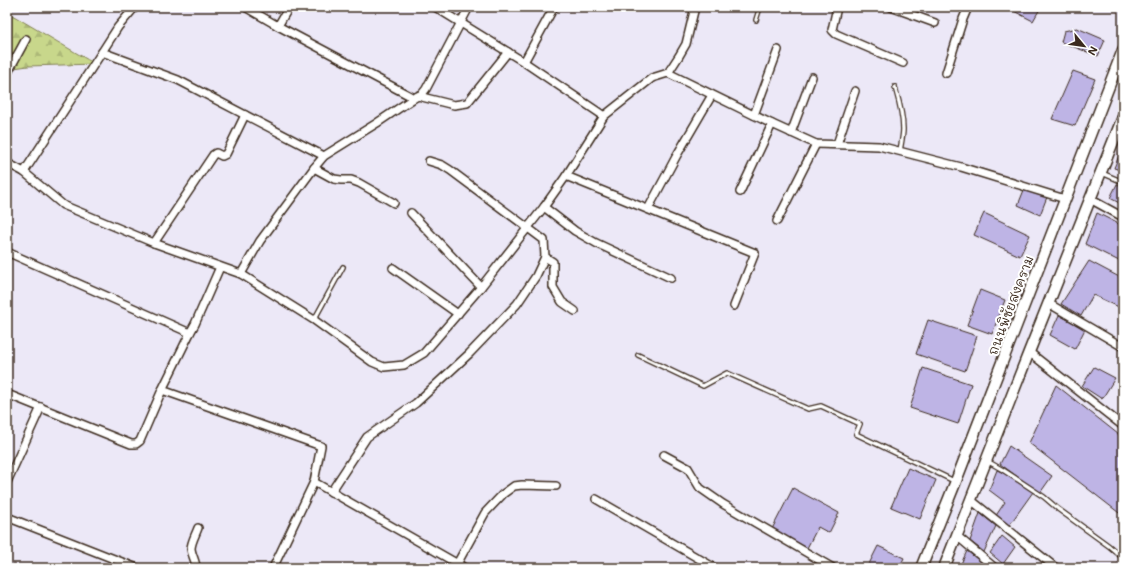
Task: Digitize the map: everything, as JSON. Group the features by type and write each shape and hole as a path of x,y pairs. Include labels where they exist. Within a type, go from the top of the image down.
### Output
{"main road":[{"name":"ถนนพิชัยสงคราม","path":"921,568 1123,50"},
{"path":"944,568 1048,302 1123,117"}],"street":[{"path":"24,172 118,27 135,7"},
{"path":"245,7 278,26 416,97 454,105 467,103 508,52"},
{"path":"278,26 289,7"},
{"path":"435,7 524,62 604,116"},
{"path":"241,274 260,241 324,156 422,94 469,7"},
{"path":"524,62 554,7"},
{"path":"7,163 24,172 63,205 154,243 241,274 314,320 372,362 384,367 404,365 424,353 481,287 528,229 566,176 604,116 652,78 668,73 686,44 695,7"},
{"path":"837,7 832,30 836,34 903,63"},
{"path":"891,7 935,23"},
{"path":"946,73 962,19 968,7"},
{"path":"7,74 26,39"},
{"path":"754,115 778,50"},
{"path":"102,52 178,80 324,156"},
{"path":"668,73 816,144 879,146 962,167 1065,199"},
{"path":"791,133 812,77"},
{"path":"837,144 855,91"},
{"path":"648,209 712,95"},
{"path":"154,243 214,155 216,153 222,156 226,154 245,115"},
{"path":"740,192 772,124"},
{"path":"777,221 816,144"},
{"path":"331,492 367,437 416,403 469,354 517,304 536,276 546,257 544,240 450,170 442,165 429,161"},
{"path":"314,168 334,179 351,180 359,183 394,203"},
{"path":"566,176 755,253 734,306"},
{"path":"1090,199 1123,217"},
{"path":"544,208 575,231 596,243 671,278"},
{"path":"411,213 481,287"},
{"path":"7,252 190,333"},
{"path":"546,257 553,262 553,287 562,302 575,311"},
{"path":"7,394 131,444 136,444 140,441 162,390 195,324 220,267"},
{"path":"393,268 458,314"},
{"path":"1048,302 1123,347"},
{"path":"1029,352 1123,426"},
{"path":"162,390 321,446 314,482 272,568"},
{"path":"7,482 40,407"},
{"path":"664,455 688,468 700,488 729,507 833,568"},
{"path":"314,482 465,568"},
{"path":"457,564 485,513 503,494 514,486 556,486"},
{"path":"596,499 715,568"},
{"path":"971,500 1056,568"},
{"path":"7,517 137,568"},
{"path":"196,568 191,549 198,528"},
{"path":"957,536 995,568"}],"lane":[{"path":"756,20 760,7"},
{"path":"895,87 903,123 900,151"},
{"path":"1101,173 1123,182"},
{"path":"314,320 342,267"},
{"path":"638,355 703,386 727,373 808,409 820,406 860,424 856,434 956,481"},
{"path":"986,460 1044,497 1123,558"}],"green space":[{"path":"7,12 95,64 28,66 7,69"}],"building":[{"path":"1006,7 1041,7 1033,21"},
{"path":"1077,28 1105,40 1098,56 1061,42 1064,31"},
{"path":"1073,71 1095,79 1075,126 1052,119"},
{"path":"1123,148 1123,171 1114,168"},
{"path":"1117,184 1123,187 1123,205 1110,198"},
{"path":"1024,190 1047,197 1040,215 1018,205"},
{"path":"984,213 1030,235 1020,256 974,235"},
{"path":"1097,213 1123,226 1123,263 1085,244"},
{"path":"1089,261 1123,279 1123,305 1121,308 1093,295 1081,316 1061,304"},
{"path":"980,290 1005,300 992,334 967,325"},
{"path":"1059,315 1085,329 1075,349 1050,335"},
{"path":"928,320 977,336 965,371 916,354"},
{"path":"1094,367 1115,378 1102,399 1082,386"},
{"path":"923,368 971,384 958,424 910,408"},
{"path":"1056,385 1123,438 1123,516 1029,443"},
{"path":"1009,446 1052,476 1040,493 1000,464"},
{"path":"908,468 936,480 920,519 891,507"},
{"path":"997,470 1012,477 1033,492 1008,527 995,517 1005,502 989,490"},
{"path":"793,488 839,513 829,533 818,527 807,548 772,529"},
{"path":"980,513 996,526 984,552 970,541"},
{"path":"1002,536 1015,547 1003,564 990,553"},
{"path":"878,546 904,558 899,568 867,568"},
{"path":"967,551 986,566 984,568 959,568"}]}
